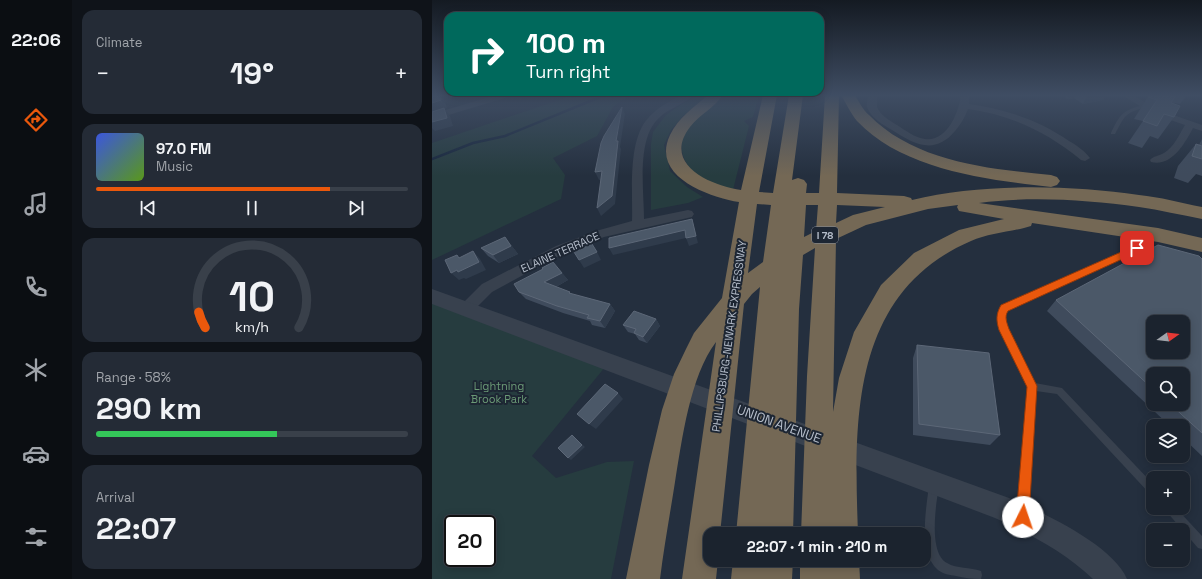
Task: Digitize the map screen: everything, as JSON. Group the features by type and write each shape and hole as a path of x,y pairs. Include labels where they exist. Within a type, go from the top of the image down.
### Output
{"highway":[{"path":"687,122 676,138 674,147 676,160 685,172 698,184 718,192 746,197 865,200 941,204 992,210 1158,235 1202,245"},
{"name":"PHILLIPSBURG-NEWARK EXPRESSWAY","path":"699,579 710,475 727,343 748,199 764,122"},
{"path":"736,282 759,205 775,122"},
{"path":"755,527 767,495 775,362 778,219 792,122"},
{"path":"775,362 795,218 804,122"},
{"path":"818,122 810,288 820,376"},
{"name":"I 78","path":"829,527 820,376 831,122"},
{"path":"866,122 888,138 926,157 957,167 1009,177 1139,190 1202,204"},
{"path":"643,579 670,430 685,379 696,353 710,329 733,298 758,274 786,254 813,239 846,226 900,209 945,200 992,195 1029,193 1088,195 1156,203 1202,213"},
{"path":"865,200 946,199 1108,207 1158,214 1202,224"},
{"path":"829,527 849,387 860,345 875,311 896,281 918,262 936,249 966,235 989,227 1017,222 1048,219 1089,218 1125,220 1162,225 1202,234"},
{"path":"767,495 775,527"},
{"path":"748,579 749,567"},
{"path":"775,579 776,567"},
{"path":"817,567 817,579"},
{"path":"842,567 843,579"}],"street":[{"path":"638,224 640,144 643,131 650,122"},
{"path":"885,122 915,141 934,142 942,139 956,122"},
{"path":"1029,122 1058,137 1085,158"},
{"path":"1185,122 1202,128"},
{"path":"1155,160 1168,156 1173,152 1190,124"},
{"name":"ELAINE TERRACE","path":"467,308 487,288 561,249 600,234 638,224 688,214"},
{"name":"UNION AVENUE","path":"432,296 934,482 1023,517 1081,552 1113,579"}],"lane":[{"path":"1113,133 1118,122"},
{"path":"1023,517 1032,386 1002,322 1001,314 1004,308 1132,250 1144,248 1167,254"},
{"path":"1032,386 1059,391 1146,484"},
{"path":"934,482 930,513 930,535 934,556 943,567 977,575"},
{"path":"1175,515 1202,544"}],"green space":[{"path":"494,122 605,122 597,136 553,158 565,175 561,199 432,260 432,143"},
{"path":"661,122 678,122 671,130 664,145 670,171 687,187 703,197 688,203 651,210 651,144 653,132"},
{"path":"745,122 749,126 733,190 707,181 695,173 686,162 683,155 682,141 684,134 691,123"},
{"name":"Lightning Brook Park","path":"432,296 610,361 532,456 556,478 607,462 634,461 611,579 432,579"}],"building":[{"path":"613,122 619,122 616,141 618,141 612,196 597,208 602,171 595,172 601,143"},
{"path":"1146,122 1159,122 1157,126"},
{"path":"1196,144 1202,146 1202,159 1192,156"},
{"path":"692,219 696,236 686,238 685,230 609,248 609,238"},
{"path":"505,237 511,246 493,255 481,248"},
{"path":"592,244 597,252 579,260 574,252"},
{"path":"1158,245 1199,256 1202,259 1202,433 1190,422 1190,419 1187,419 1178,411 1190,411 1190,367 1146,367 1146,383 1056,300"},
{"path":"473,251 479,262 458,272 457,270 451,273 445,260 457,255 459,258"},
{"path":"553,262 562,273 544,282 570,292 569,293 610,304 600,321 587,318 589,315 557,306 519,292 514,284"},
{"path":"634,311 656,319 643,337 634,333 636,329 623,325"},
{"path":"917,345 989,353 1000,435 919,424"},
{"path":"605,384 618,393 589,424 577,414"},
{"path":"572,435 582,445 568,458 558,448"}],"waterway":[{"path":"432,159 473,143 505,136 539,122"}],"route":[{"path":"1023,517 1032,386 1004,330 1001,314 1004,308 1137,248"}]}
